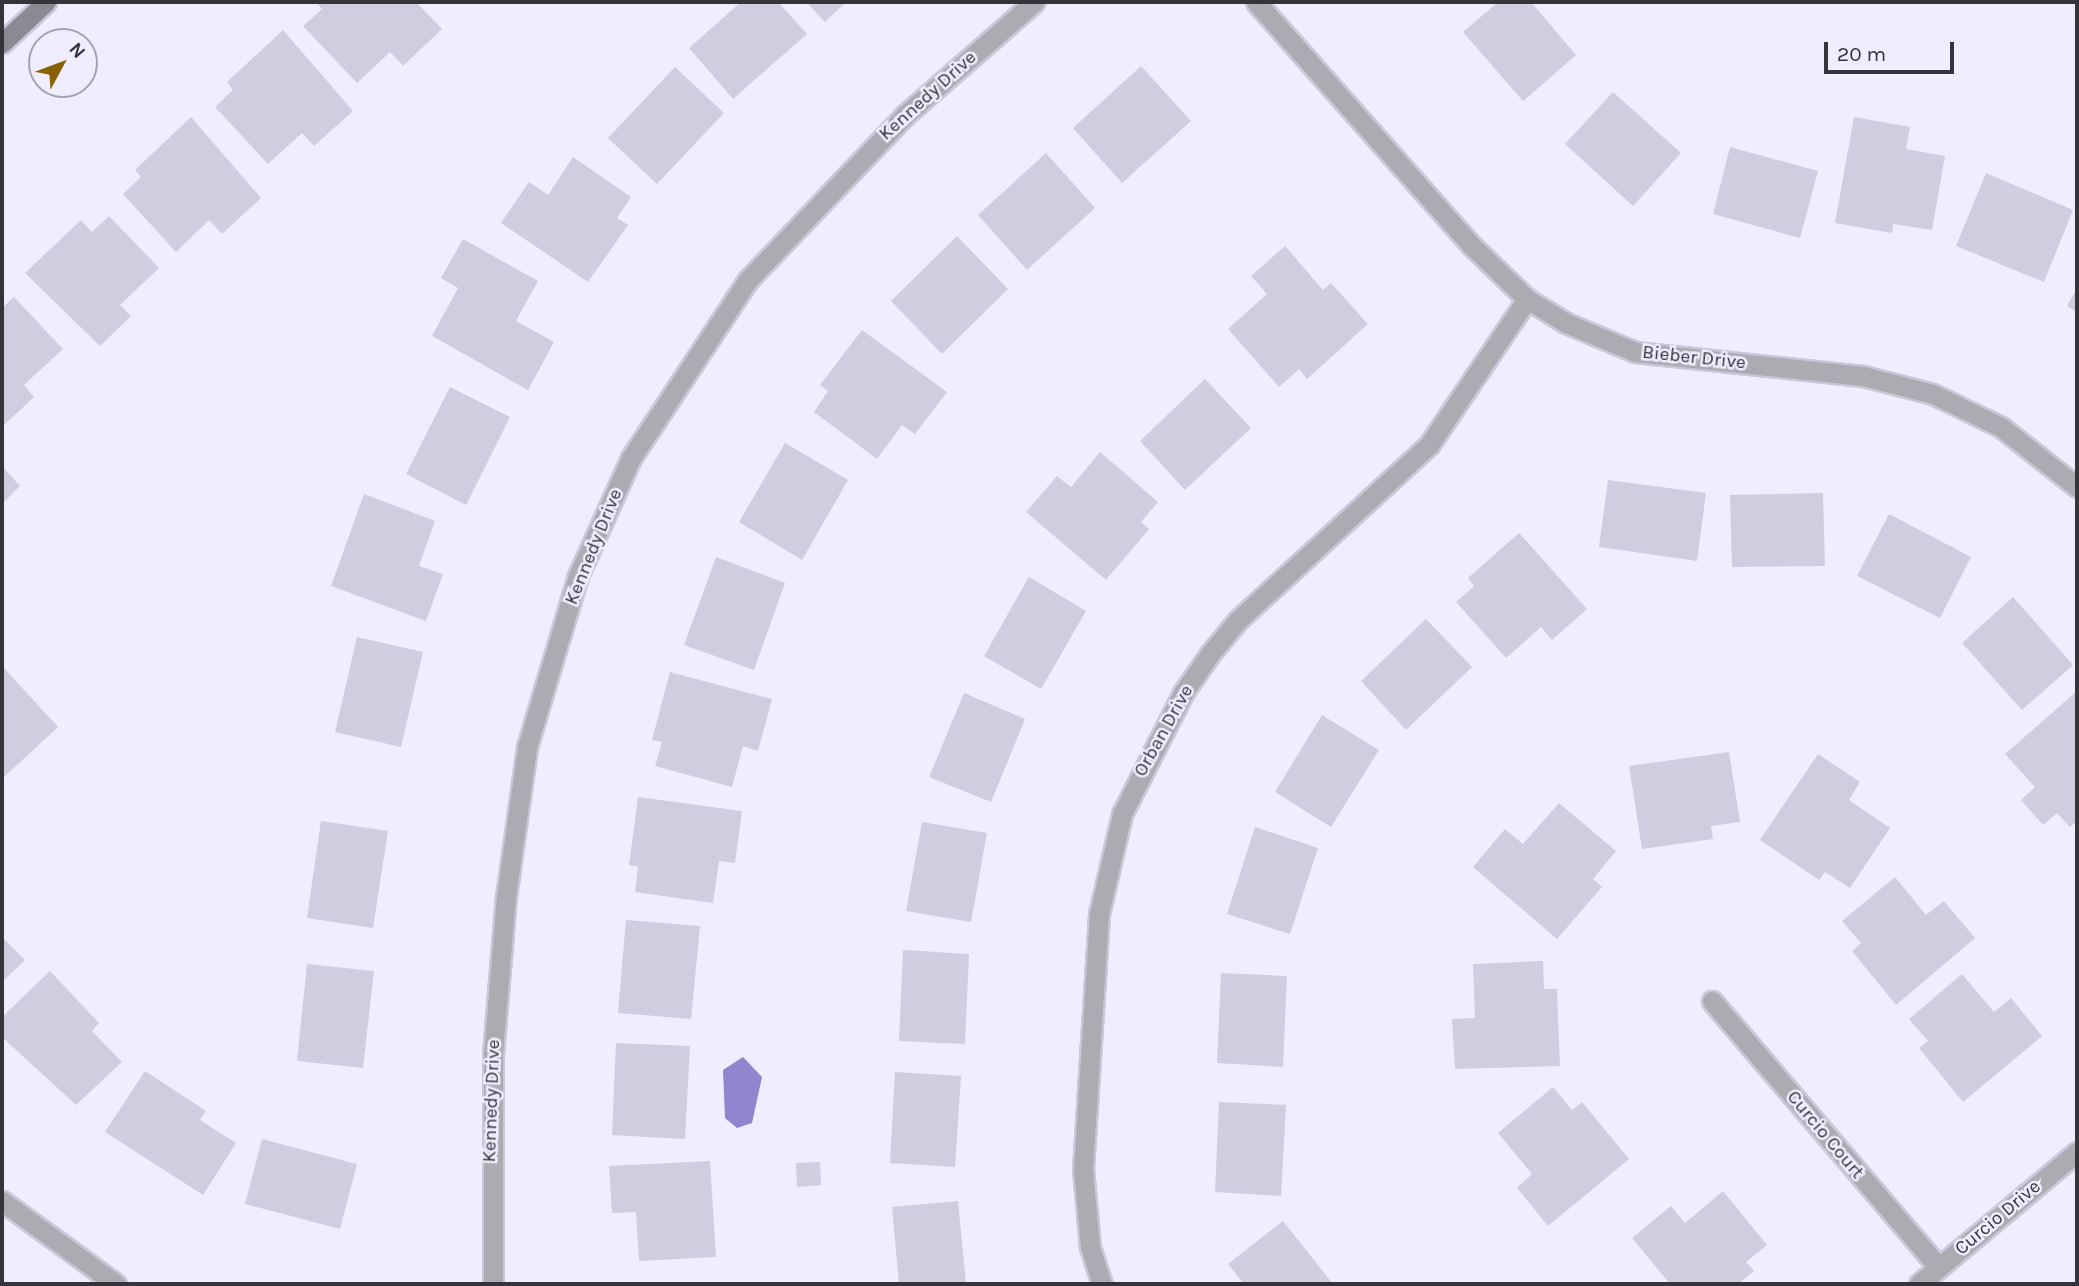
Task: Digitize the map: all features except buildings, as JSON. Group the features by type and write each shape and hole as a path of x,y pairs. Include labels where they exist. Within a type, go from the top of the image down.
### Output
{"main road":[{"path":"2,43 46,2"}],"street":[{"name":"Kennedy Drive","path":"493,1284 492,1054 506,897 527,747 578,576 631,458 748,281 904,116 1034,2"},
{"name":"Bieber Drive","path":"1256,2 1471,245 1527,299 1586,334 1635,352 1863,376 1933,394 2001,427 2077,487"},
{"name":"Orban Drive","path":"1102,1284 1090,1247 1083,1170 1099,914 1122,814 1183,693 1210,654 1238,620 1422,452 1527,299"},
{"name":"Curcio Court","path":"1713,1001 1938,1268"},
{"name":"Curcio Drive","path":"1919,1284 2077,1152"},
{"path":"2,1201 116,1284"}],"shaded area":[{"path":"743,1057 762,1077 752,1123 737,1128 725,1118 723,1070"}]}
